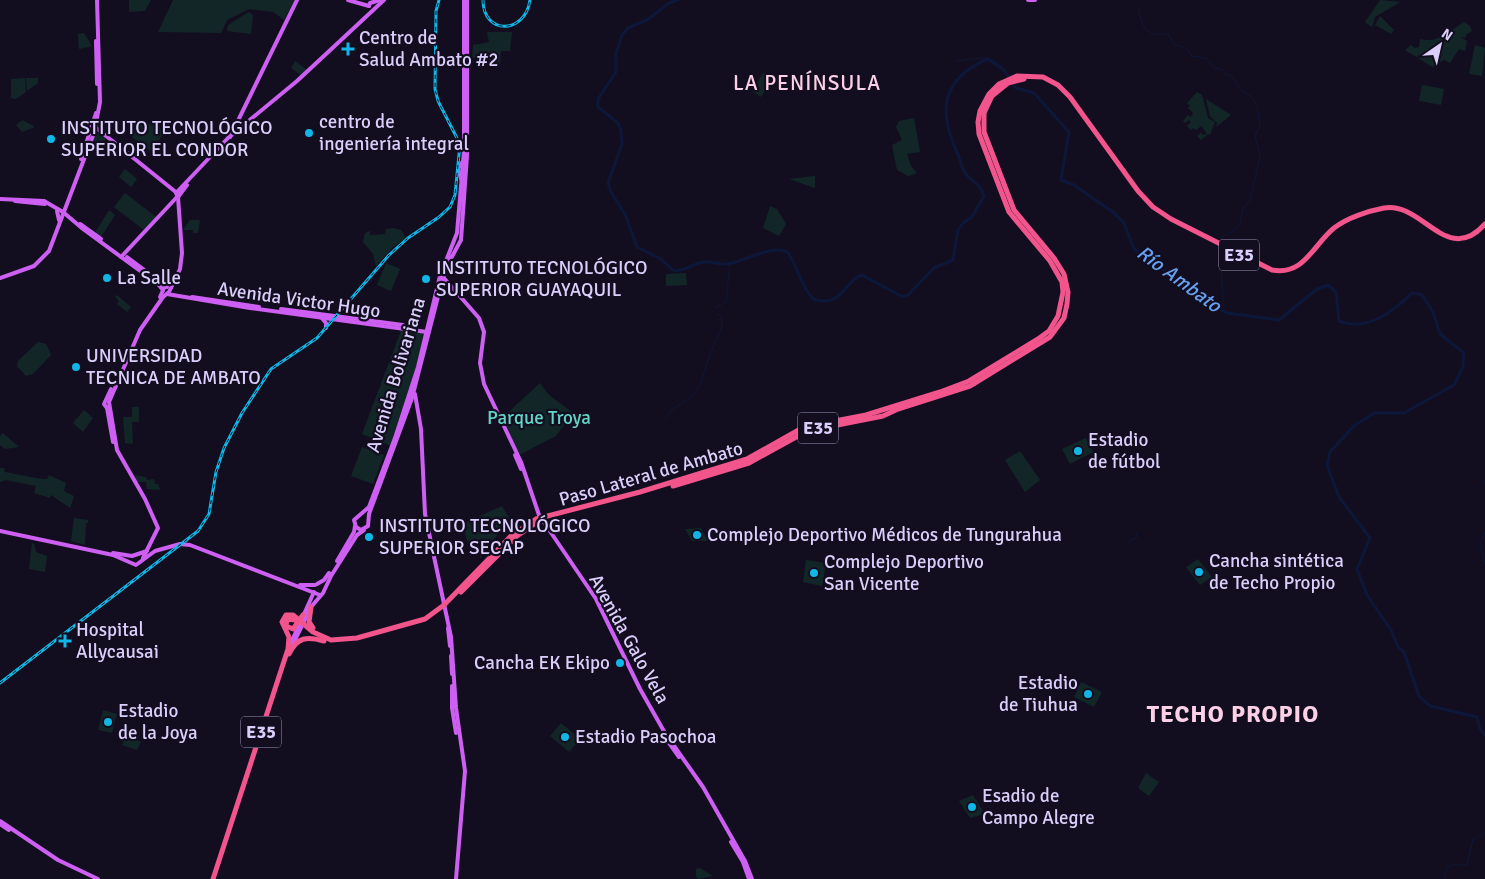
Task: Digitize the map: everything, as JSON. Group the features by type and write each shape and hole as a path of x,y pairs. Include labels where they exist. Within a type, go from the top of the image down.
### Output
{"highway":[{"name":"E35","path":"987,99 999,84 1007,80 1029,77 1051,81 1070,97 1138,191 1153,207 1180,224 1272,270 1287,271 1298,267 1322,240 1340,224 1385,208 1406,210 1432,230 1447,237 1468,236 1485,226"},
{"name":"Paso Lateral de Ambato","path":"343,640 391,630 430,616 444,605 511,536 536,519 640,492 747,459 762,453 804,427 866,414 940,392 969,381 1049,331 1058,316 1063,292 1062,282 1050,261 1015,221 1005,203 979,134 980,112 987,99"},
{"name":"Paso Lateral de Ambato","path":"289,651 297,642 304,638 335,643 350,642 426,622 447,606 516,536 537,522 706,477 749,463 807,431 883,416 898,409 970,386 1050,337 1064,318 1067,304 1066,281 1057,263 1019,218 1009,201 984,132 984,113 987,99"},
{"path":"311,608 309,622 314,630 331,638 343,640"},
{"path":"289,651 289,637 282,622 288,614 295,616 325,638 343,640"},
{"path":"303,617 292,629 285,625 290,618 295,619 321,640"},
{"name":"Avenida Bolivariana","path":"214,879 289,651"}],"main road":[{"path":"95,127 97,100 96,0"},
{"path":"0,277 39,262 49,251 60,220 61,211 66,206 95,127 100,94 96,0"},
{"path":"237,129 297,0"},
{"path":"348,0 373,7 384,0"},
{"path":"356,0 373,7"},
{"path":"141,560 156,529 155,522 116,453 108,404 140,330 167,290 182,261 178,196 237,129 380,0"},
{"path":"458,236 462,183 458,169 464,159 466,0"},
{"path":"458,236 467,156 466,0"},
{"path":"1028,0 1035,0"},
{"path":"95,127 178,196"},
{"path":"95,127 178,196"},
{"path":"122,256 222,149 230,137"},
{"path":"0,200 48,204"},
{"name":"Avenida Victor Hugo","path":"48,204 74,220"},
{"name":"Avenida Victor Hugo","path":"48,204 74,220 167,290 177,295 428,330"},
{"path":"66,206 74,220"},
{"path":"60,220 66,218 74,220"},
{"name":"Avenida Bolivariana","path":"303,617 320,595 357,535 369,524 368,518 411,403 442,278 453,241 458,236"},
{"name":"Avenida Bolivariana","path":"289,651 316,584 324,580 331,571 350,540 355,526 355,518 362,515 369,507 410,395 442,278 458,243 458,236"},
{"path":"453,241 458,243"},
{"name":"Avenida Galo Vela","path":"442,278 479,322 482,336 478,370 482,384 514,452 539,515 596,599 651,711 664,734 701,788 743,862 750,879"},
{"name":"Avenida Galo Vela","path":"442,278 479,318 484,332 480,363 484,384 521,462 539,515"},
{"path":"440,287 448,285"},
{"name":"Avenida Victor Hugo","path":"167,290 185,298 428,330"},
{"path":"321,317 326,322 326,328"},
{"path":"414,392 420,419 425,514 454,662 456,708 465,771 454,879"},
{"path":"411,403 415,404 417,414 423,514 442,594"},
{"path":"362,515 368,518"},
{"path":"355,526 359,529 364,529"},
{"path":"0,530 134,555 141,560"},
{"path":"0,530 113,555 136,565 155,550 180,544 190,545 320,595"},
{"path":"134,555 176,543 192,544 297,584 316,584 324,588"},
{"path":"131,563 134,555"},
{"path":"0,823 57,862 92,879"},
{"path":"0,823 58,860 98,879"}],"green space":[{"path":"129,0 151,0 145,11 129,12"},
{"path":"173,0 295,0 284,20 273,12 249,9 227,20 221,33 158,32"},
{"path":"1380,0 1400,2 1375,17 1372,27 1365,22"},
{"path":"249,12 253,15 251,34 227,31 228,25"},
{"path":"1380,16 1394,30 1391,34 1375,25"},
{"path":"1464,22 1470,26 1472,31 1465,38 1460,37 1467,41 1465,51 1459,49 1450,63 1444,60 1432,67 1405,50 1411,45 1415,48 1419,47 1420,39 1432,40 1444,36"},
{"path":"487,32 512,32 510,51 501,51 500,64 478,65 478,58 472,58 473,45 489,42"},
{"path":"84,33 92,46 79,49 78,34"},
{"path":"1475,45 1485,48 1482,76 1469,74"},
{"path":"295,61 307,70 302,76 291,68"},
{"path":"763,73 772,79 761,97 752,91"},
{"path":"25,78 26,92 16,99 11,98 11,79"},
{"path":"26,78 38,78 38,83 27,91"},
{"path":"1422,85 1444,89 1441,105 1419,101"},
{"path":"1197,92 1202,95 1208,118 1215,122 1210,135 1208,134 1201,140 1197,136 1201,133 1204,135 1207,133 1201,126 1196,130 1193,128 1191,130 1187,126 1191,122 1189,120 1185,123 1183,121 1188,115 1191,117 1193,113 1188,108 1190,106 1187,103"},
{"path":"1206,99 1231,115 1216,127 1217,123 1210,116"},
{"path":"914,118 920,152 907,154 911,166 917,173 908,176 897,170 892,145 902,140 896,127 899,121"},
{"path":"140,119 166,131 150,151 132,137"},
{"path":"22,120 35,127 22,132 16,125"},
{"path":"96,133 101,133 107,138 97,148 97,142 92,140"},
{"path":"125,169 137,179 131,187 119,177"},
{"path":"814,176 815,188 789,179"},
{"path":"125,193 156,217 144,230 114,207"},
{"path":"770,206 777,209 786,224 779,236 763,228"},
{"path":"109,210 115,215 101,237 95,233"},
{"path":"190,220 200,220 198,233 193,233 193,230 183,230"},
{"path":"386,229 401,230 406,238 392,248 376,266 373,254 363,242 365,233 370,231 370,235 385,234"},
{"path":"386,263 400,269 391,291 377,285"},
{"path":"686,273 687,285 666,286 666,274"},
{"path":"117,295 131,307 127,312 117,304 119,301 115,297"},
{"path":"402,328 426,331 408,396 391,446 362,434"},
{"path":"38,342 46,344 51,355 33,374 26,376 17,366 18,361"},
{"name":"Parque Troya","path":"540,383 549,395 573,413 556,436 519,455 503,419"},
{"path":"132,407 139,407 139,422 132,422 133,444 125,443 123,417 132,417"},
{"path":"84,410 93,418 83,432 73,423"},
{"path":"3,433 19,447 5,449 0,445 0,436"},
{"name":"Estadio de fútbol","path":"1086,438 1093,452 1070,464 1062,449"},
{"path":"362,447 384,455 373,484 351,476"},
{"path":"1020,451 1040,480 1025,492 1005,460"},
{"path":"0,468 4,468 5,472 42,479 47,479 49,475 66,483 64,491 74,496 70,508 51,495 50,498 34,493 36,486 6,480 0,482"},
{"path":"134,475 146,477 147,480 154,479 155,484 158,484 160,490 147,489 146,482 137,482"},
{"path":"502,506 509,518 481,558 477,551 474,552 466,538 464,523"},
{"path":"74,518 88,520 88,523 86,523 85,545 71,541"},
{"name":"Complejo Deportivo Médicos de Tungurahua","path":"701,528 708,541 692,541 685,529"},
{"path":"32,543 36,552 47,556 45,572 29,569"},
{"name":"Cancha sintética de Techo Propio","path":"1198,559 1212,577 1200,585 1186,567"},
{"name":"Complejo Deportivo San Vicente","path":"806,560 826,563 822,586 803,582"},
{"name":"Estadio de Tiuhua","path":"1081,682 1102,692 1094,707 1074,697"},
{"name":"Estadio de la Joya","path":"103,710 117,714 112,733 98,730"},
{"name":"Estadio Pasochoa","path":"561,723 580,739 569,752 550,736"},
{"path":"126,736 141,742 137,750 122,745"},
{"path":"1146,773 1159,782 1149,796 1138,788"},
{"name":"Esadio de Campo Alegre","path":"973,795 985,814 970,818 959,801"},
{"path":"700,868 713,876 698,879 696,869"}],"waterway":[{"name":"Río Ambato","path":"678,0 669,3 647,20 628,28 622,35 616,54 616,72 598,99 598,107 618,123 621,130 622,144 608,183 611,192 626,216 637,247 661,259 674,271 704,262 733,263 766,252 781,250 789,255 805,288 813,299 831,300 862,275 901,296 907,296 934,268 953,260 958,230 963,223 972,217 984,196 981,189 962,168 947,122 946,109 953,85 973,67 988,59 1004,70 1016,88 1034,93 1069,132 1061,180 1074,185 1113,212 1124,223 1134,249 1156,266 1186,281 1212,306 1227,313 1279,320 1317,289 1328,285 1336,292 1339,321 1349,324 1360,324 1388,313 1412,293 1422,295 1433,312 1440,334 1464,353 1463,367 1454,385 1404,413 1375,413 1355,425 1330,452 1327,465 1339,497 1370,538 1357,569 1367,595 1391,630 1398,647 1404,652 1419,696 1430,706 1477,717 1480,729 1485,735"},
{"path":"1139,8 1141,20 1147,30 1155,34 1168,34 1175,45 1186,48 1192,56 1206,58 1214,68 1222,69 1227,75 1232,76 1241,91 1251,96 1257,105 1260,126 1255,136 1260,156 1250,201 1243,208 1240,224 1235,230 1222,237 1221,240"},
{"name":"Río Ambato","path":"956,61 976,58 994,60 1004,70"},
{"path":"1220,265 1222,257"},
{"path":"715,308 726,302 730,263"},
{"path":"1221,267 1224,312"},
{"path":"665,419 672,410 691,397 700,385 709,357 722,327 721,316 717,314"},
{"path":"1485,532 1480,545 1485,564"},
{"path":"1130,543 1130,540 1137,537 1136,533"},
{"path":"1444,879 1447,867 1467,865 1473,839 1485,833"}],"railway":[{"path":"0,683 198,531 209,514 216,472 224,448 242,413 271,369 317,338 389,255 408,238 439,217 450,207 455,195 460,144 438,101 435,89 436,11 439,0"},
{"path":"483,0 485,11 490,20 497,25 505,26 513,25 521,20 527,11 530,0"}],"place":[{"name":"Centro de Salud Ambato #2","path":"348,49"},
{"name":"centro de ingeniería integral","path":"309,133"},
{"name":"INSTITUTO TECNOLÓGICO SUPERIOR EL CONDOR","path":"51,139"},
{"name":"La Salle","path":"107,278"},
{"name":"INSTITUTO TECNOLÓGICO SUPERIOR GUAYAQUIL","path":"426,279"},
{"name":"UNIVERSIDAD TECNICA DE AMBATO","path":"76,367"},
{"name":"Estadio de fútbol","path":"1078,451"},
{"name":"Complejo Deportivo Médicos de Tungurahua","path":"697,535"},
{"name":"INSTITUTO TECNOLÓGICO SUPERIOR SECAP","path":"369,537"},
{"name":"Cancha sintética de Techo Propio","path":"1199,572"},
{"name":"Complejo Deportivo San Vicente","path":"814,573"},
{"name":"Hospital Allycausai","path":"65,641"},
{"name":"Cancha EK Ekipo","path":"620,663"},
{"name":"Estadio de Tiuhua","path":"1088,694"},
{"name":"Estadio de la Joya","path":"108,722"},
{"name":"Estadio Pasochoa","path":"565,737"},
{"name":"Esadio de Campo Alegre","path":"972,807"}],"district":[{"name":"LA PENÍNSULA","path":"807,83"},
{"name":"TECHO PROPIO","path":"1233,714"}]}
